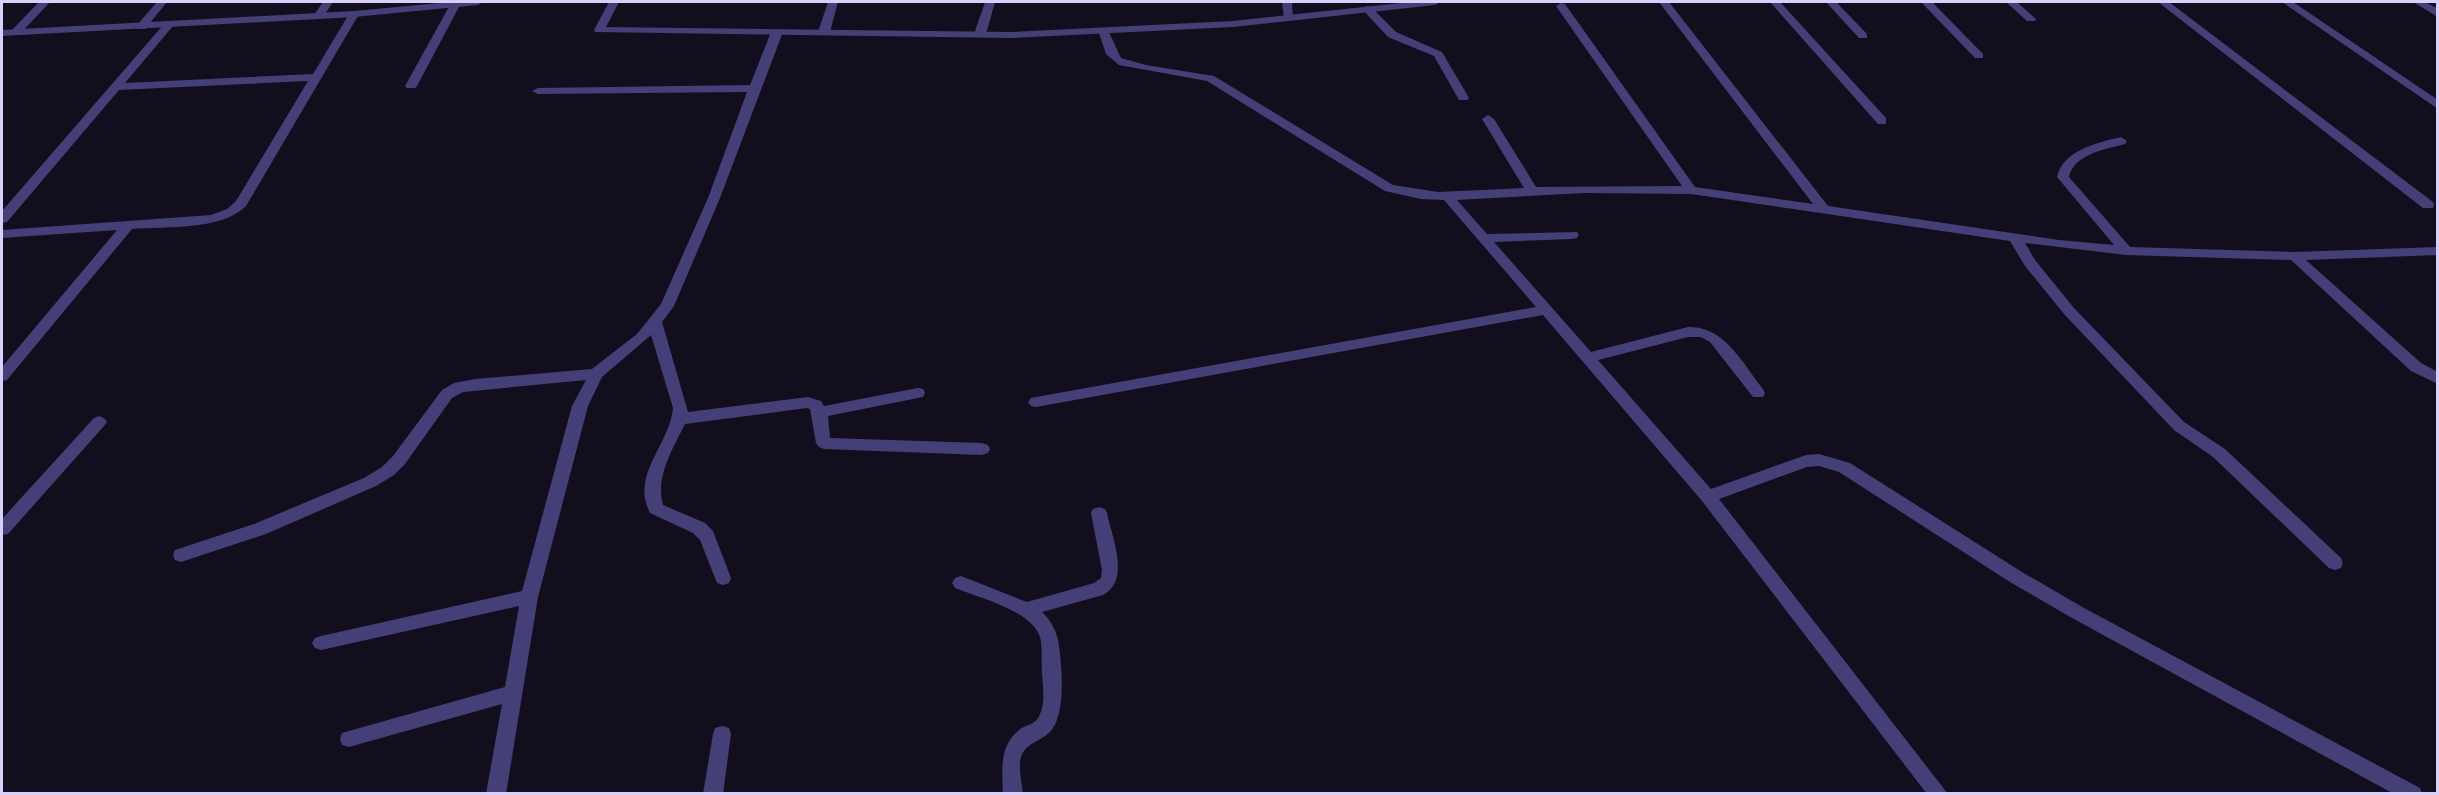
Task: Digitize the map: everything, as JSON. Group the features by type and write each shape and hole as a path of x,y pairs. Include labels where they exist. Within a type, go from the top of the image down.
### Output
{"street":[{"path":"15,33 45,2"},
{"path":"141,27 162,2"},
{"path":"319,15 328,2"},
{"path":"2,33 168,26 354,14 418,5 455,5 478,2"},
{"path":"614,2 599,30 980,34 1233,24 1418,2 1435,2"},
{"path":"824,32 833,2"},
{"path":"980,34 990,2"},
{"path":"1287,2 1289,18"},
{"path":"1664,2 1824,210"},
{"path":"1775,2 1881,121"},
{"path":"1832,2 1863,36"},
{"path":"1926,2 1979,56"},
{"path":"2011,2 2031,20"},
{"path":"2163,2 2428,205"},
{"path":"2287,2 2438,106"},
{"path":"2418,2 2438,14"},
{"path":"411,86 455,5"},
{"path":"1561,6 1691,190"},
{"path":"1367,9 1390,35 1438,54 1463,98"},
{"path":"2,234 213,219 232,212 241,203 354,14"},
{"path":"2,219 168,26"},
{"path":"1103,30 1112,53 1118,61 1129,65 1187,72 1210,78 1389,188 1415,195 1448,197 1532,191 1632,188 1691,190 2015,238 2126,251 2294,256 2438,250"},
{"path":"496,794 529,597 580,406 596,374 642,337 667,306 714,198 777,32"},
{"path":"115,87 316,77"},
{"path":"538,91 754,88"},
{"path":"1488,119 1532,191"},
{"path":"2121,141 2082,155 2065,167 2063,177 2126,251"},
{"path":"1448,197 1708,497 1939,794"},
{"path":"2,376 128,225"},
{"path":"1484,238 1572,235"},
{"path":"2015,238 2042,279 2069,311 2179,426 2219,453 2335,563"},
{"path":"2294,256 2416,367 2438,378"},
{"path":"1035,402 1546,310"},
{"path":"655,323 678,392 681,408 680,419 652,485 652,498 656,509 699,528 707,536 723,578"},
{"path":"1588,358 1688,332 1700,331 1715,339 1758,393"},
{"path":"181,555 292,516 370,482 388,471 399,460 441,400 459,387 596,374"},
{"path":"821,412 918,393"},
{"path":"680,419 808,402 816,405 821,412 821,435 824,443 835,446 982,449"},
{"path":"2,529 99,422"},
{"path":"1708,497 1806,461 1819,460 1844,467 2078,614 2413,794"},
{"path":"1027,609 1097,590 1111,579 1099,513"},
{"path":"961,583 1027,609 1041,622 1049,638 1053,707 1043,727 1026,736 1017,746 1011,759 1013,793"},
{"path":"321,643 529,597"},
{"path":"349,739 513,693"},
{"path":"713,794 722,734"},
{"path":"1006,794 1020,794"}]}
